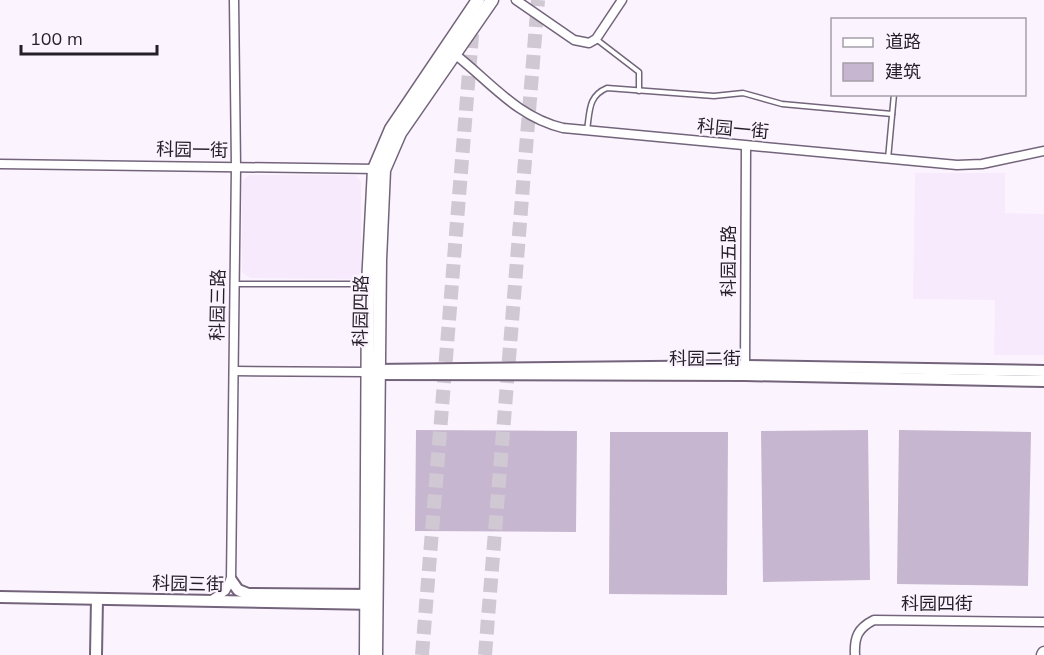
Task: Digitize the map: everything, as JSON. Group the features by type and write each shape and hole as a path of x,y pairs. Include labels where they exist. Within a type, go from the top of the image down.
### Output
{"main road":[{"name":"科园四路","path":"450,50 478,0"},
{"name":"科园四路","path":"375,372 368,284 379,170 391,129 450,50 492,0"},
{"name":"科园四路","path":"366,655 370,599 381,190 379,170"},
{"name":"科园四路","path":"370,599 376,655"}],"street":[{"name":"科园三路","path":"231,580 236,167 234,0"},
{"path":"516,0 574,40 589,43 596,39 622,0"},
{"name":"科园一街","path":"450,50 509,102 531,117 547,124 587,131 888,159 982,164 1044,152"},
{"name":"科园五路","path":"745,371 746,147"},
{"name":"科园一街","path":"0,164 379,170"},
{"name":"科园二街","path":"234,370 375,372 1044,371"},
{"name":"科园二街","path":"745,371 1044,381"},
{"path":"210,601 225,591 231,580"},
{"name":"科园三街","path":"231,580 238,590 248,594 370,599"},
{"name":"科园三街","path":"0,597 210,601 370,599"},
{"path":"96,599 96,655"},
{"name":"科园四街","path":"855,655 855,641 861,626 874,620 1044,622"}],"lane":[{"path":"596,39 639,72 639,91"},
{"path":"587,131 594,95 607,88 714,96 743,93 782,104 892,114"},
{"path":"888,159 894,96"},
{"path":"235,284 368,284"}],"shaded area":[{"path":"915,173 1005,173 1005,213 1044,214 1044,355 994,355 995,300 913,299"},
{"path":"249,175 355,175 361,181 361,272 354,279 250,278 242,272 242,181"}],"building":[{"path":"416,430 577,431 576,532 415,531"},
{"path":"868,430 870,580 763,582 761,431"},
{"path":"899,430 1031,432 1028,586 897,584"},
{"path":"610,432 728,432 727,595 609,594"}],"tunnel":[{"path":"485,655 538,0"},
{"path":"422,655 473,23"}]}
